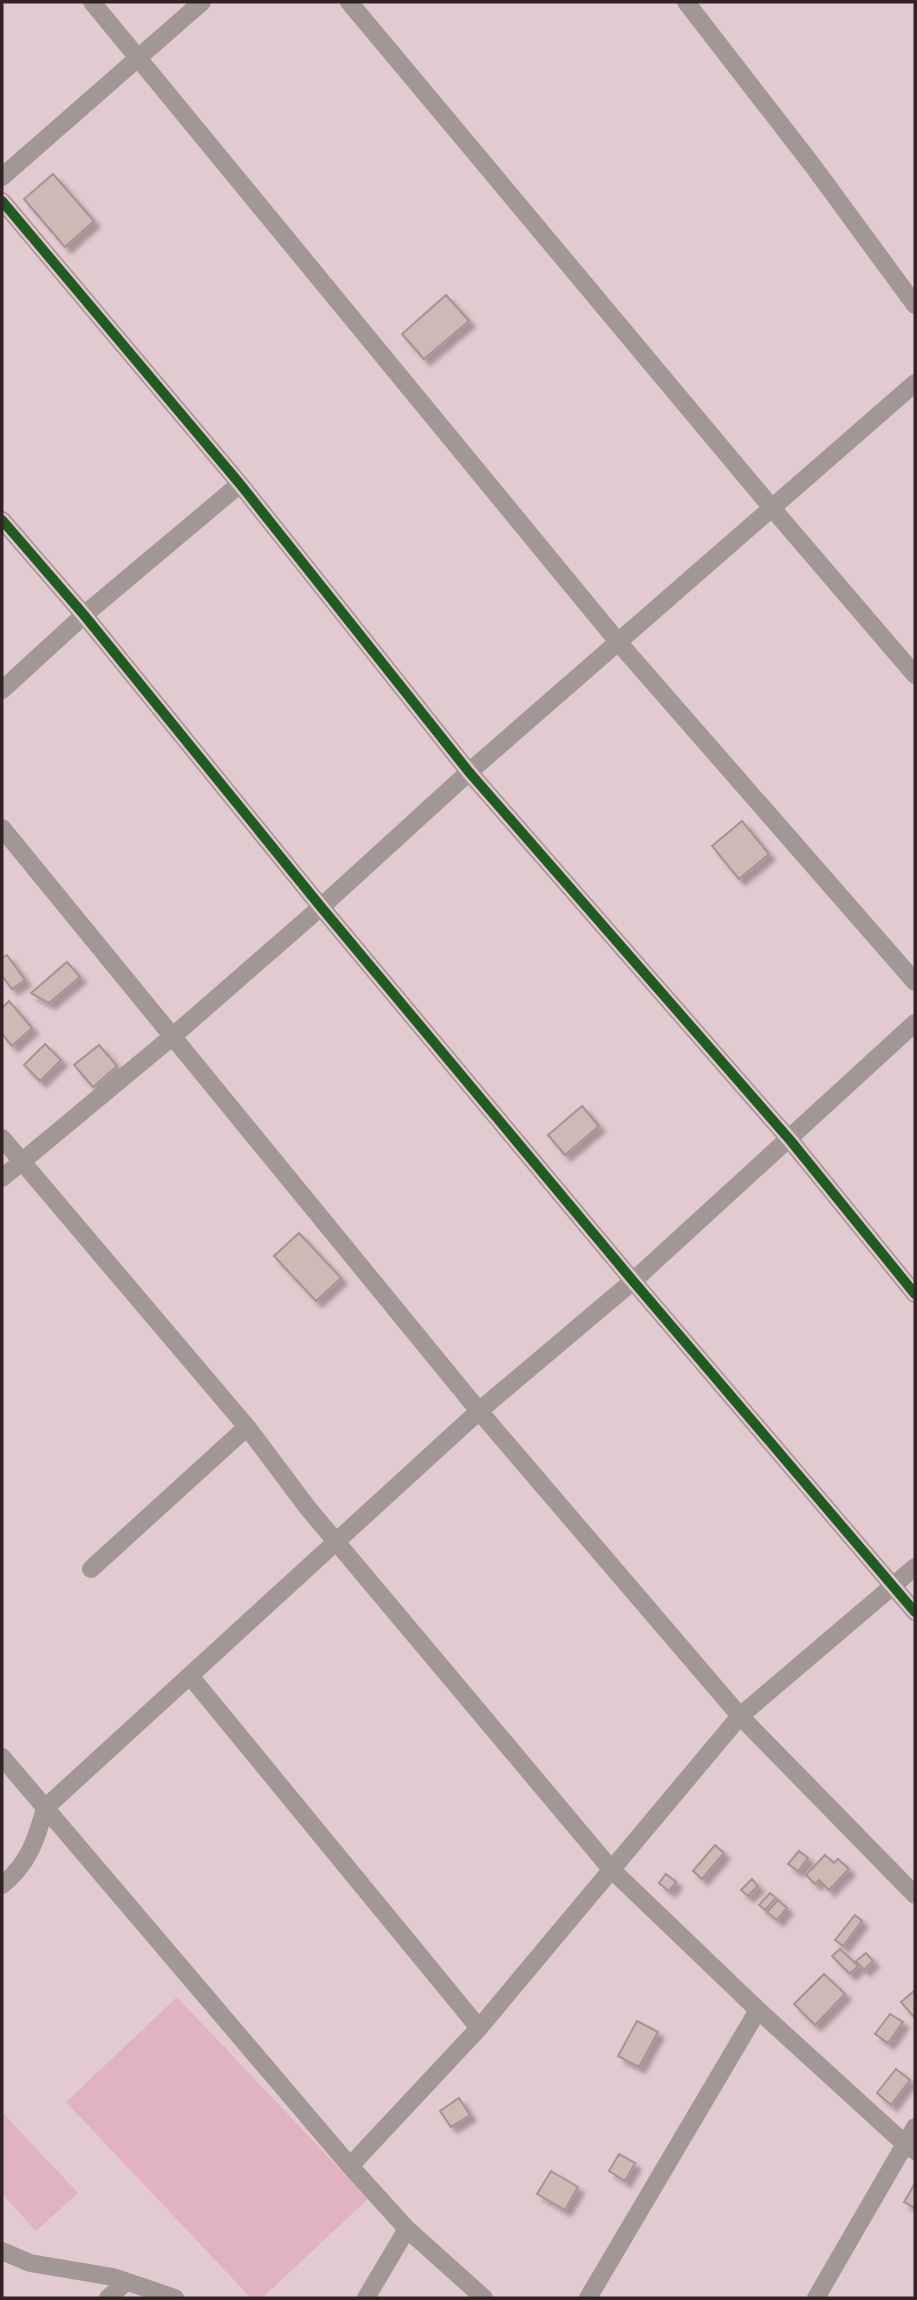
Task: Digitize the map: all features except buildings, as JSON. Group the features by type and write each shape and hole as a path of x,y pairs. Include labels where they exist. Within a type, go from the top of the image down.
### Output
{"street":[{"path":"92,2 619,643 915,982"},
{"path":"2,177 202,2"},
{"path":"349,2 915,675"},
{"path":"686,2 813,166 915,305"},
{"path":"2,201 240,484 469,772 790,1140 915,1294"},
{"path":"2,1178 173,1036 321,907 469,772 915,383"},
{"path":"2,690 84,615 240,484"},
{"path":"2,520 84,615 321,907 633,1281 915,1612"},
{"path":"2,828 479,1411 740,1716 915,1895"},
{"path":"2,1885 36,1844 45,1808 479,1411 633,1281 915,1023"},
{"path":"2,1138 247,1427 307,1507 611,1869 758,2010 910,2148"},
{"path":"91,1569 247,1427"},
{"path":"350,2166 479,2028 740,1716 915,1567"},
{"path":"190,1676 479,2028"},
{"path":"2,1757 350,2166 407,2229 484,2298"},
{"path":"588,2298 758,2010"},
{"path":"816,2298 910,2148 915,2127"},
{"path":"366,2298 407,2229"},
{"path":"2,2251 30,2263 113,2277 175,2298"},
{"path":"108,2298 126,2282"}],"shaded area":[{"path":"177,1997 368,2199 262,2298 251,2298 66,2102"},
{"path":"2,2112 78,2193 36,2231 2,2194"}],"cycle path":[{"path":"2,201 240,484 469,772 790,1140 915,1294"},
{"path":"2,520 84,615 321,907 633,1281 915,1612"}]}
